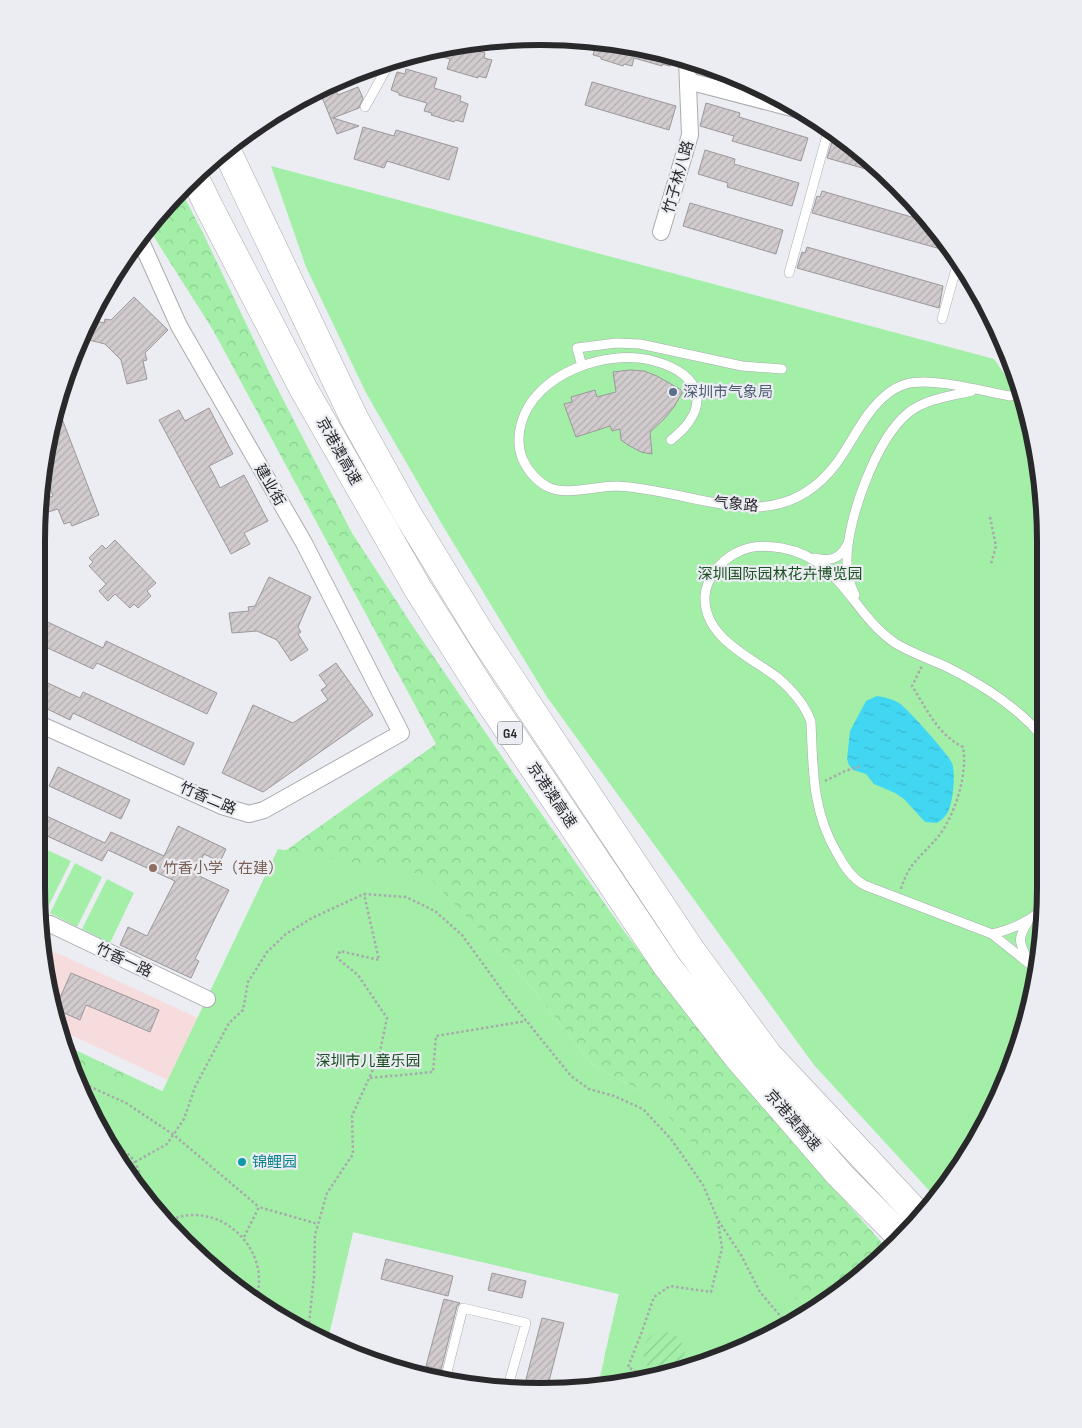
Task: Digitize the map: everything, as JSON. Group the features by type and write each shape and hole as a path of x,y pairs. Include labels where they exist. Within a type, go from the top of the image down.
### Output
{"highway":[{"name":"京港澳高速","path":"229,155 354,418 408,514 482,636 690,949 768,1056 915,1212"},
{"name":"京港澳高速","path":"197,183 259,305 359,487 418,590 494,708 666,966 737,1056 839,1174 897,1233"}],"street":[{"name":"竹子林八路","path":"661,232 690,135 687,67"},
{"path":"688,81 775,104"},
{"name":"建业街","path":"143,245 179,326 304,543 401,733"},
{"name":"竹香二路","path":"45,727 222,806 249,814 264,810 401,733"},
{"name":"竹香一路","path":"46,924 207,999"}],"lane":[{"path":"365,107 386,70"},
{"path":"789,273 827,136"},
{"path":"942,319 956,269"},
{"path":"671,440 687,426 696,412 698,404 692,381 682,372 655,361 633,357 612,358 582,366 577,348 616,343 640,344 742,366 782,369"},
{"name":"气象路","path":"582,366 548,383 528,407 519,431 518,442 526,468 540,482 557,490 596,487 658,490 706,502 737,506 770,507 799,497 825,477 836,464 874,406 893,389 903,384 931,382 1015,396"},
{"path":"863,611 849,578 847,563 849,540 862,491 879,452 898,422 909,412 936,400 976,390"},
{"path":"802,555 833,560 840,556 849,540"},
{"path":"1031,964 992,934 864,885 854,878 829,840 820,818 814,786 811,722 808,714 791,691 777,678 737,651 714,626 707,610 705,595 709,580 731,555 746,548 766,545 802,555 830,571 882,634 902,647 973,680 995,695 1037,732"},
{"path":"992,934 1011,930 1036,915"},
{"path":"1029,921 1020,937 1021,947 1031,962"},
{"path":"447,1374 464,1308 526,1323 509,1382"}],"path":[{"path":"990,517 996,546 991,564"},
{"path":"898,897 906,873 950,820 963,778 965,757 963,747 951,741 937,727 912,686 926,658"},
{"path":"814,786 845,771 862,766"},
{"path":"309,1325 314,1276 315,1235 327,1193 353,1154 352,1116 379,1056 387,1018 358,975 337,958 340,951 379,960 364,894"},
{"path":"135,1162 167,1144 174,1135 184,1119 195,1087 229,1023 243,1010 248,982 267,952 286,934 312,918 364,894 406,897 434,911 462,935 526,1021 571,1076 589,1088 643,1108 671,1139 703,1185 718,1220 741,1255 760,1292 783,1320"},
{"path":"370,1078 433,1072 436,1036 526,1021"},
{"path":"87,1085 126,1102 174,1135 259,1207 318,1224"},
{"path":"121,1151 135,1162 140,1178"},
{"path":"244,1237 259,1207"},
{"path":"173,1219 192,1215 211,1217 229,1225 244,1237 254,1253 259,1272 258,1294"},
{"path":"638,1373 628,1367 654,1297 670,1286 711,1292 722,1248 718,1220"}],"shaded area":[{"path":"49,949 198,1018 168,1080 67,1033"}],"green space":[{"name":"深圳国际园林花卉博览园","path":"271,166 994,359 1012,384 1027,444 1033,476 1036,509 1037,887 1033,952 1020,1015 999,1077 971,1135 932,1193 814,1065 547,697 443,526 366,393 306,267"},
{"path":"184,197 270,374 352,533 414,628 531,799 624,931 665,985 813,1164 884,1245 843,1281 789,1317 731,1345 678,1363 604,1358 619,1294 353,1232 329,1335 312,1327 296,1294 524,1035 650,1096 593,1065 518,971 427,876 285,851 436,744 213,330 152,233"},
{"path":"45,849 71,861 46,911 45,887"},
{"name":"深圳市儿童乐园","path":"278,849 427,875 518,971 593,1065 650,1096 697,1148 746,1249 805,1307 760,1332 700,1357 638,1373 599,1380 619,1294 353,1232 329,1335 293,1317 239,1281 190,1238 147,1189 129,1163 111,1135 79,1067 162,1092"},
{"path":"75,863 102,877 77,927 50,913"},
{"path":"107,879 134,893 110,943 82,929"},
{"path":"72,1048 185,1102 101,1115"},
{"path":"664,1332 679,1338 685,1353 682,1362 652,1370 649,1368 645,1361 643,1353 649,1338"}],"water":[{"path":"877,696 894,700 904,707 919,722 952,763 954,782 952,798 946,815 937,823 925,822 904,799 874,784 866,774 853,770 849,765 847,759 850,731 866,701"}],"building":[{"path":"595,48 606,49 671,63 670,66 662,64 662,66 634,58 632,66 624,64 623,66 593,55"},
{"path":"474,49 485,53 484,58 492,60 486,78 478,76 478,78 447,69 450,59 439,56"},
{"path":"406,69 437,78 434,88 461,96 460,101 468,104 463,122 455,120 454,122 431,115 432,113 424,111 427,103 399,95 399,93 391,90 397,72 405,74"},
{"path":"592,82 676,106 669,130 585,105"},
{"path":"358,87 363,98 359,108 333,118 359,126 337,134 322,96 336,90 338,95"},
{"path":"706,103 740,113 739,117 808,138 801,161 732,141 734,136 700,126"},
{"path":"363,127 394,136 396,130 458,148 449,180 387,161 384,168 354,159"},
{"path":"832,142 843,147 871,170 827,158"},
{"path":"705,150 735,159 734,164 799,183 792,206 727,187 728,183 698,174"},
{"path":"822,191 918,219 942,249 812,213 817,196 820,197"},
{"path":"690,203 783,230 776,254 683,226"},
{"path":"807,247 943,286 939,308 797,268 802,252 805,253"},
{"path":"134,297 168,330 145,353 147,360 143,361 147,379 127,384 121,360 105,344 88,340 96,321 104,323 105,319 111,320"},
{"name":"深圳市气象局","path":"644,371 657,376 683,391 674,407 650,432 652,454 641,452 628,445 621,440 620,429 612,431 610,426 576,437 564,404 572,402 571,397 595,390 597,397 616,392 613,372"},
{"path":"209,408 233,454 209,466 220,488 244,475 268,521 244,533 250,544 231,554 159,420 179,410 185,421"},
{"path":"61,417 99,515 72,526 70,522 64,524 58,509 48,512 46,507 47,498 53,496 48,484 49,476"},
{"path":"115,540 156,583 147,591 151,596 138,608 134,604 130,608 115,594 108,601 99,591 106,584 89,566 93,562 89,558 102,545 106,549"},
{"path":"269,577 311,597 298,627 301,632 298,634 308,650 291,661 277,640 257,631 232,633 229,613 249,611 248,607 255,606"},
{"path":"45,621 103,648 106,641 217,693 207,714 97,663 93,669 45,647"},
{"path":"336,663 373,715 263,792 222,773 253,705 293,723 328,700 321,690 327,686 319,675"},
{"path":"45,682 80,698 83,692 194,743 184,765 73,713 70,720 45,708"},
{"path":"58,767 130,800 121,819 49,786"},
{"path":"45,815 105,843 111,832 164,856 178,826 226,849 220,862 204,854 195,874 229,890 195,959 199,961 191,978 120,945 128,927 147,936 175,881 108,850 102,861 45,835"},
{"path":"71,973 159,1010 150,1032 86,1005 80,1020 61,1012 59,1001"},
{"path":"386,1259 453,1276 448,1296 381,1279"},
{"path":"492,1273 526,1281 522,1298 488,1290"},
{"path":"444,1299 460,1303 457,1306 441,1370 426,1366"},
{"path":"542,1318 564,1323 549,1383 525,1383"}],"place":[{"name":"深圳市气象局","path":"673,392"},
{"name":"竹香小学（在建）","path":"153,868"},
{"name":"锦鲤园","path":"242,1162"}]}
